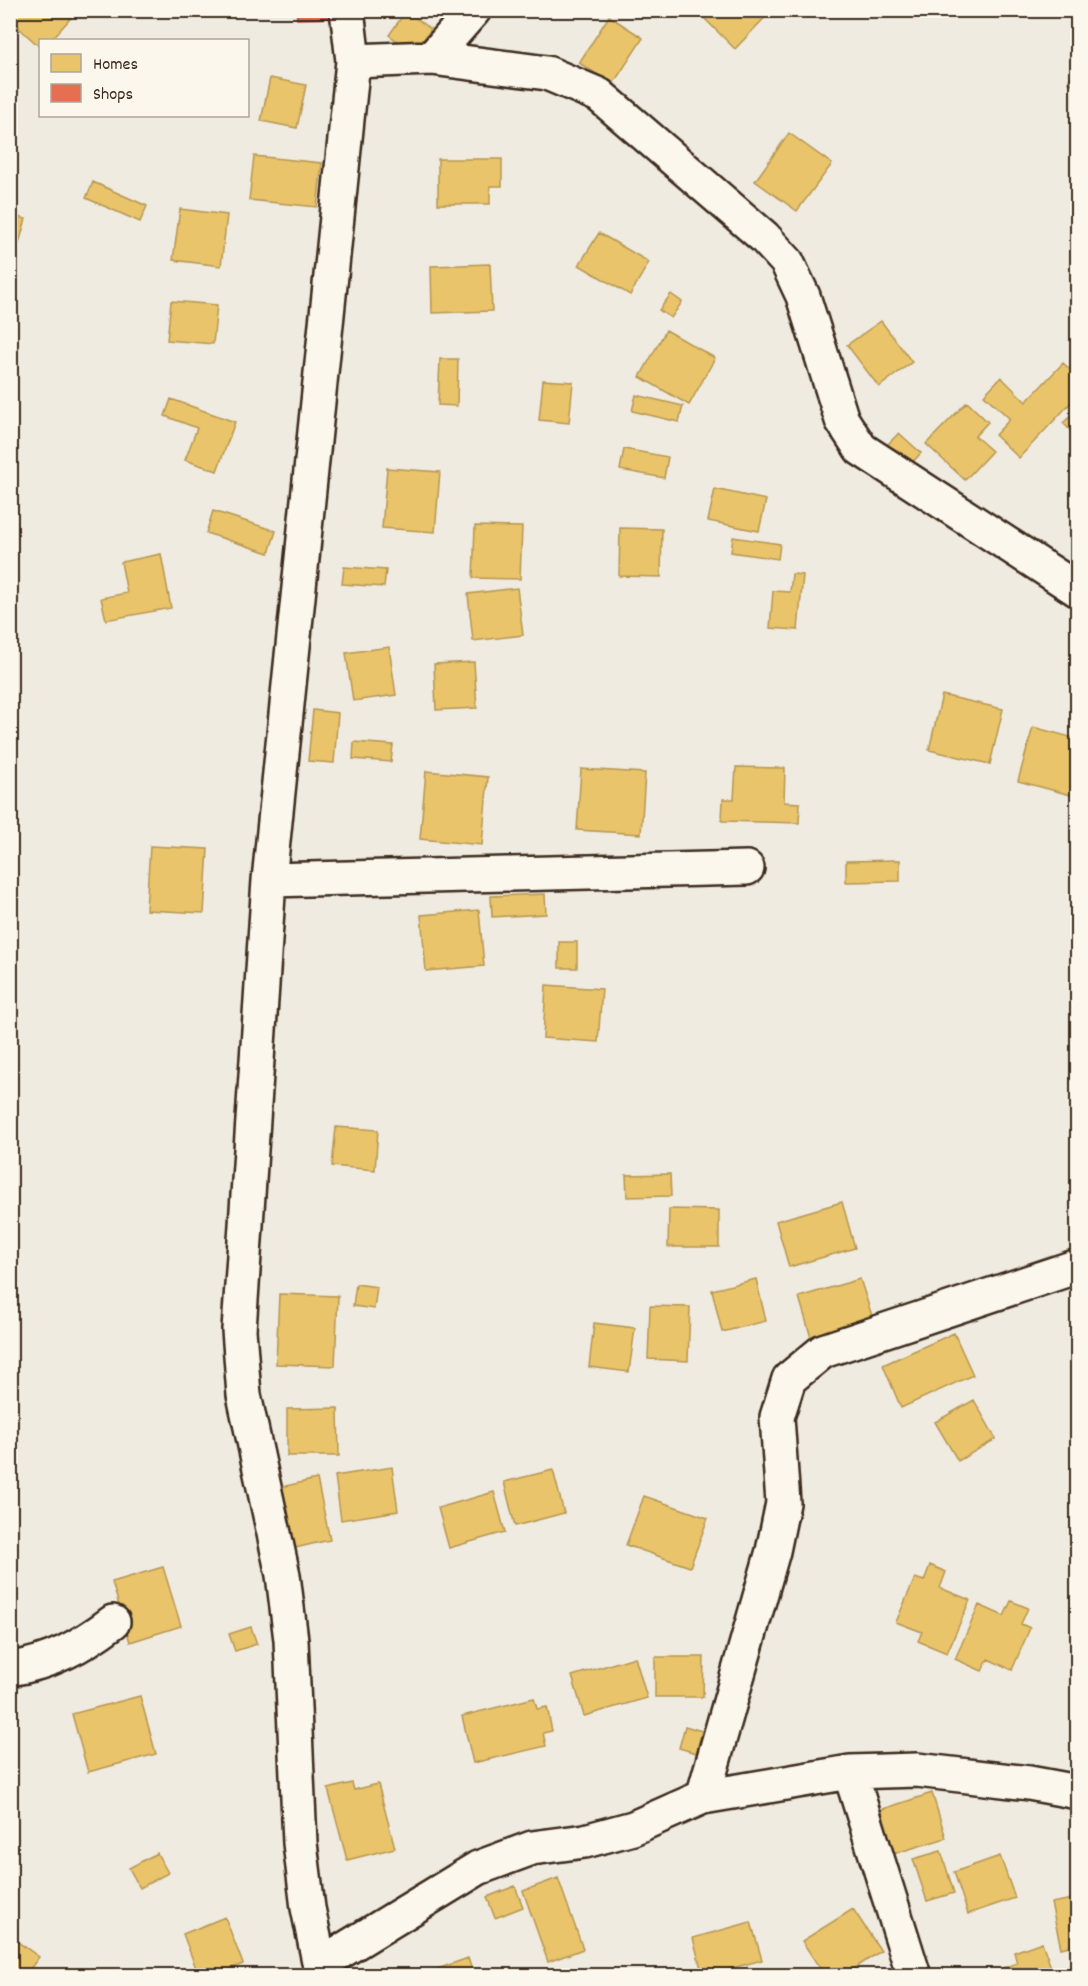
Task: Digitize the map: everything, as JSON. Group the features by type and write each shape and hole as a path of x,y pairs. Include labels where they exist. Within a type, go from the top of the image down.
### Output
{"street":[{"path":"347,10 353,61 269,880 238,1330 244,1395 283,1575 288,1618 300,1843 308,1908 322,1969 478,1868 532,1848 585,1841 633,1828 703,1797 850,1772 917,1770 1029,1783 1077,1792"},
{"path":"432,58 474,10"},
{"path":"353,61 432,58 547,73 599,95 764,237 787,262 803,296 842,420 861,449 1077,590"},
{"path":"269,880 747,868"},
{"path":"703,1797 773,1551 783,1503 777,1417 789,1379 823,1352 1077,1266"},
{"path":"10,1669 33,1665 60,1656 85,1643 113,1622"},
{"path":"850,1772 914,1976"}],"building: Homes":[{"path":"10,10 78,10 52,39 39,39 39,46 10,20"},
{"path":"696,10 772,10 735,49"},
{"path":"406,11 431,29 414,53 389,35"},
{"path":"609,16 643,38 613,84 579,63"},
{"path":"1078,65 1078,87 1068,82"},
{"path":"270,78 306,85 297,128 261,121"},
{"path":"789,133 832,164 797,211 755,181"},
{"path":"254,156 322,163 317,207 249,200"},
{"path":"438,159 502,159 502,186 490,186 490,204 438,204"},
{"path":"93,182 147,206 140,222 86,198"},
{"path":"180,209 227,215 221,266 173,260"},
{"path":"10,215 26,219 11,271 10,271"},
{"path":"599,233 649,262 630,295 579,265"},
{"path":"490,264 492,311 432,313 431,266"},
{"path":"671,294 682,302 671,318 659,310"},
{"path":"171,301 217,305 213,344 167,340"},
{"path":"881,321 912,362 879,387 847,345"},
{"path":"666,330 715,358 689,405 640,377"},
{"path":"440,359 458,359 457,406 438,405"},
{"path":"1063,363 1078,377 1078,395 1019,458 995,435 1010,419 984,395 1001,377 1026,402"},
{"path":"543,380 573,382 569,423 539,420"},
{"path":"636,395 683,406 679,422 632,411"},
{"path":"171,399 235,422 217,471 185,460 197,428 165,416"},
{"path":"967,402 988,422 975,436 992,451 965,480 926,444"},
{"path":"1078,409 1078,434 1076,436 1063,423"},
{"path":"899,433 921,453 909,466 887,445"},
{"path":"624,449 668,457 664,478 620,470"},
{"path":"387,468 440,472 435,532 382,528"},
{"path":"715,489 766,500 759,531 708,521"},
{"path":"213,511 276,531 269,553 206,533"},
{"path":"475,526 522,527 520,579 473,578"},
{"path":"620,528 662,529 661,577 619,576"},
{"path":"733,537 780,544 778,559 731,552"},
{"path":"161,554 171,608 106,620 101,598 127,593 121,562"},
{"path":"344,567 386,570 384,587 342,584"},
{"path":"792,574 803,575 798,630 770,628 773,591 790,592"},
{"path":"517,588 523,635 473,641 468,594"},
{"path":"389,647 396,695 353,701 346,653"},
{"path":"474,662 477,708 436,710 434,664"},
{"path":"942,695 1003,709 990,764 929,750"},
{"path":"313,710 338,713 334,763 308,761"},
{"path":"1033,727 1078,739 1078,797 1018,781"},
{"path":"354,742 393,745 391,762 353,759"},
{"path":"736,767 785,768 784,802 800,803 799,823 722,821 723,799 734,799"},
{"path":"581,769 645,773 641,834 577,830"},
{"path":"426,771 488,777 482,845 420,839"},
{"path":"150,846 208,849 204,913 146,910"},
{"path":"900,860 900,881 846,882 846,861"},
{"path":"545,894 546,914 492,917 491,896"},
{"path":"479,910 484,966 426,971 421,915"},
{"path":"559,942 577,942 577,968 559,968"},
{"path":"546,985 602,989 598,1042 543,1038"},
{"path":"336,1127 378,1130 375,1170 332,1166"},
{"path":"670,1174 671,1196 627,1197 626,1175"},
{"path":"842,1202 855,1248 789,1267 776,1221"},
{"path":"669,1209 719,1210 719,1247 668,1247"},
{"path":"756,1279 766,1321 722,1332 712,1290"},
{"path":"860,1279 874,1322 812,1341 799,1297"},
{"path":"356,1284 377,1287 374,1309 353,1306"},
{"path":"279,1294 338,1296 335,1366 276,1364"},
{"path":"650,1306 690,1307 688,1361 648,1359"},
{"path":"594,1323 635,1328 629,1372 589,1367"},
{"path":"954,1333 973,1375 901,1408 883,1365"},
{"path":"974,1400 996,1439 958,1461 935,1422"},
{"path":"338,1408 339,1456 287,1456 287,1409"},
{"path":"392,1467 398,1511 341,1520 335,1476"},
{"path":"553,1470 564,1513 515,1526 504,1482"},
{"path":"317,1479 330,1540 286,1550 272,1489"},
{"path":"494,1492 505,1532 449,1548 438,1508"},
{"path":"644,1496 708,1518 690,1567 626,1545"},
{"path":"930,1565 946,1572 940,1588 970,1600 947,1653 918,1641 922,1632 896,1622 915,1578 924,1581"},
{"path":"163,1567 181,1626 130,1642 112,1582"},
{"path":"1011,1601 1028,1608 1021,1624 1030,1628 1012,1670 988,1659 982,1671 955,1659 979,1605 1004,1616"},
{"path":"251,1627 257,1644 235,1651 229,1634"},
{"path":"635,1657 647,1698 584,1716 572,1676"},
{"path":"655,1657 704,1657 703,1697 655,1697"},
{"path":"140,1696 156,1754 88,1772 72,1714"},
{"path":"534,1698 537,1709 547,1707 552,1731 543,1733 546,1746 473,1763 462,1716"},
{"path":"685,1726 702,1731 696,1753 679,1748"},
{"path":"352,1783 354,1790 378,1784 395,1848 347,1860 328,1789"},
{"path":"932,1793 946,1838 893,1854 880,1810"},
{"path":"941,1851 954,1893 927,1901 913,1859"},
{"path":"157,1853 168,1873 140,1888 129,1868"},
{"path":"1000,1856 1015,1898 968,1914 954,1872"},
{"path":"558,1878 583,1949 548,1962 523,1891"},
{"path":"515,1886 523,1907 495,1918 487,1897"},
{"path":"1078,1898 1078,1944 1061,1948 1051,1903"},
{"path":"853,1909 881,1951 843,1976 825,1976 802,1941"},
{"path":"225,1917 243,1964 212,1976 199,1976 183,1934"},
{"path":"751,1922 762,1960 703,1976 693,1938"},
{"path":"10,1924 17,1929 11,1937 39,1957 25,1976 10,1976"},
{"path":"1042,1942 1054,1976 989,1976 989,1973 1017,1963 1014,1952"},
{"path":"468,1958 474,1976 418,1976"}],"building: Shops":[{"path":"296,10 334,10 334,18 297,19"}]}
